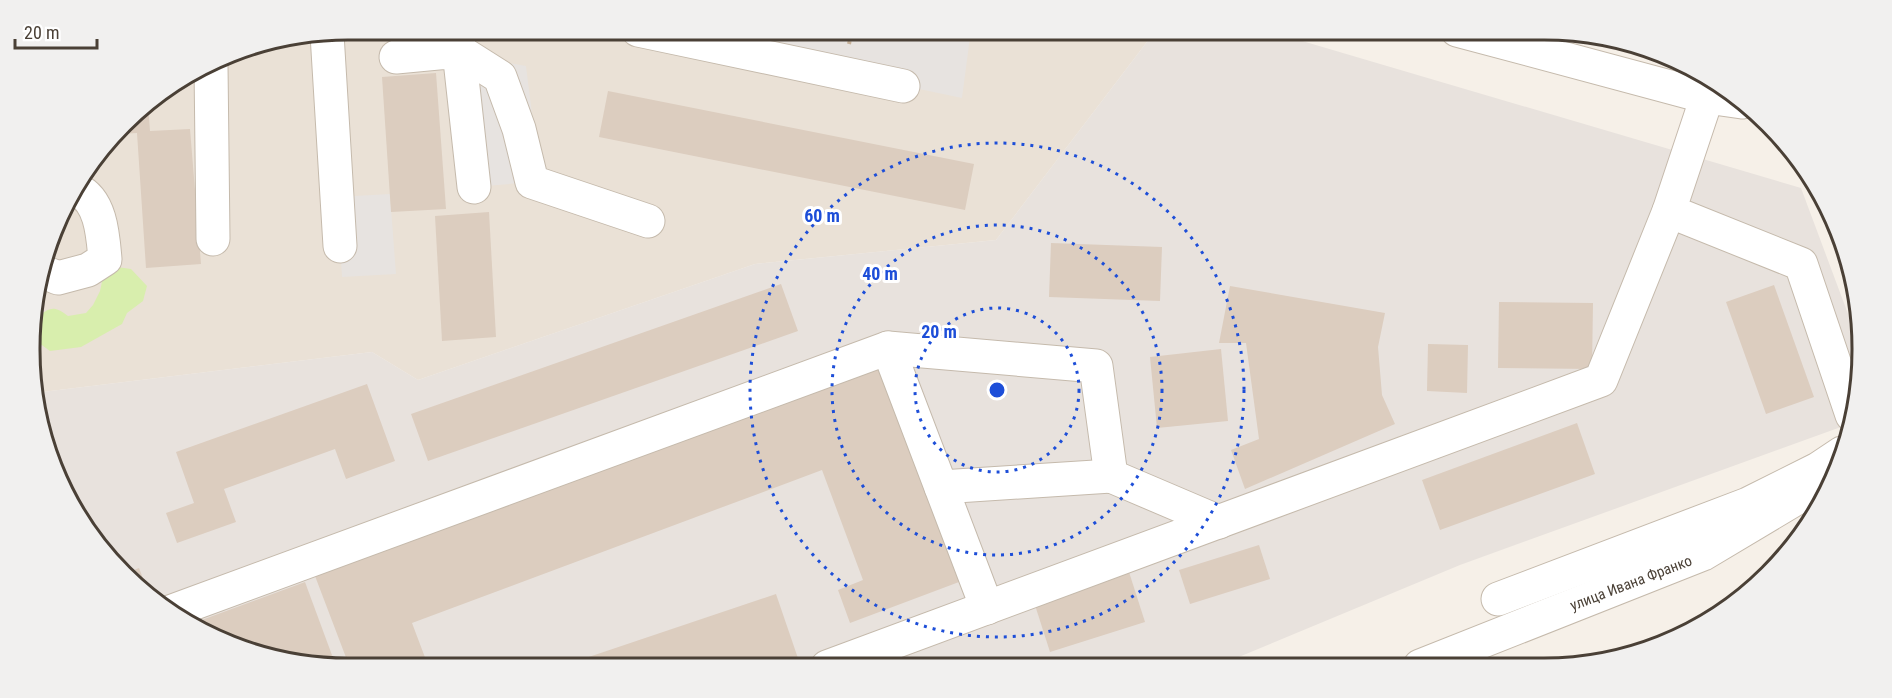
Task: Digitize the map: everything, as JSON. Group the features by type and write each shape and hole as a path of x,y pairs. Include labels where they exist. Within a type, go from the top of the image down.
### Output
{"street":[{"path":"685,40 903,86"},
{"path":"1494,40 1707,97 1725,100"},
{"path":"327,41 340,246"},
{"path":"396,57 459,41"},
{"path":"459,41 474,187"},
{"path":"459,41 500,77 519,129 532,182 648,221"},
{"path":"211,73 213,239"},
{"path":"851,658 1601,380 1669,212 1707,97"},
{"path":"50,274 58,278 88,270 105,259 101,224 90,201 83,194"},
{"path":"1669,212 1801,264 1847,401"},
{"path":"181,608 888,348 1096,366 1111,476"},
{"path":"888,348 987,608"},
{"path":"1498,599 1748,504 1830,461"},
{"path":"941,487 1111,476 1219,522"},
{"name":"улица Ивана Франко","path":"1440,658 1703,554 1821,484"}],"path":[{"path":"849,44 850,40"}],"shaded area":[{"path":"349,40 1148,40 996,240 755,264 418,380 372,352 43,392 40,349 46,289 57,250 72,213 104,161 131,131 161,104 213,72 250,57 289,46"},
{"path":"686,40 970,40 962,98"},
{"path":"1148,40 1299,40 1801,188 1850,319 1852,349 1846,409 1842,427 1460,565 1236,658 349,658 289,652 250,641 213,626 161,594 117,552 92,520 64,467 46,409 43,392 372,352 418,380 755,264 996,240"},
{"path":"474,61 498,61 526,66 536,145 532,182 474,187"},
{"path":"390,194 396,274 342,277 337,197"}],"green space":[{"path":"110,266 131,269 147,286 143,301 127,313 122,324 81,347 50,351 40,344 43,313 51,309 68,316 86,313 100,291 103,277"}],"building":[{"path":"436,73 446,209 391,212 382,77"},
{"path":"608,91 974,164 965,210 599,137"},
{"path":"149,115 150,131 190,129 201,264 146,268 137,133 129,133"},
{"path":"489,212 496,337 442,341 435,216"},
{"path":"1051,243 1162,247 1160,301 1049,297"},
{"path":"781,284 798,331 428,461 411,414"},
{"path":"1774,285 1814,397 1766,414 1726,302"},
{"path":"1230,286 1385,313 1378,347 1382,395 1395,424 1245,489 1231,450 1259,439 1246,343 1219,343"},
{"path":"1499,302 1593,303 1592,369 1498,368"},
{"path":"1428,344 1468,345 1467,393 1427,391"},
{"path":"1221,349 1228,421 1157,428 1150,357"},
{"path":"878,366 959,582 850,623 838,590 863,580 822,470 412,623 425,658 346,658 315,576"},
{"path":"367,384 395,461 346,479 335,449 224,489 236,522 177,543 166,513 194,503 176,452"},
{"path":"1577,423 1595,474 1440,530 1422,480"},
{"path":"1259,545 1270,579 1190,604 1179,570"},
{"path":"139,568 143,578 134,570"},
{"path":"1129,572 1145,622 1050,652 1034,602"},
{"path":"305,582 333,657 269,647 231,634 202,620"},
{"path":"776,594 798,658 586,658"}]}
